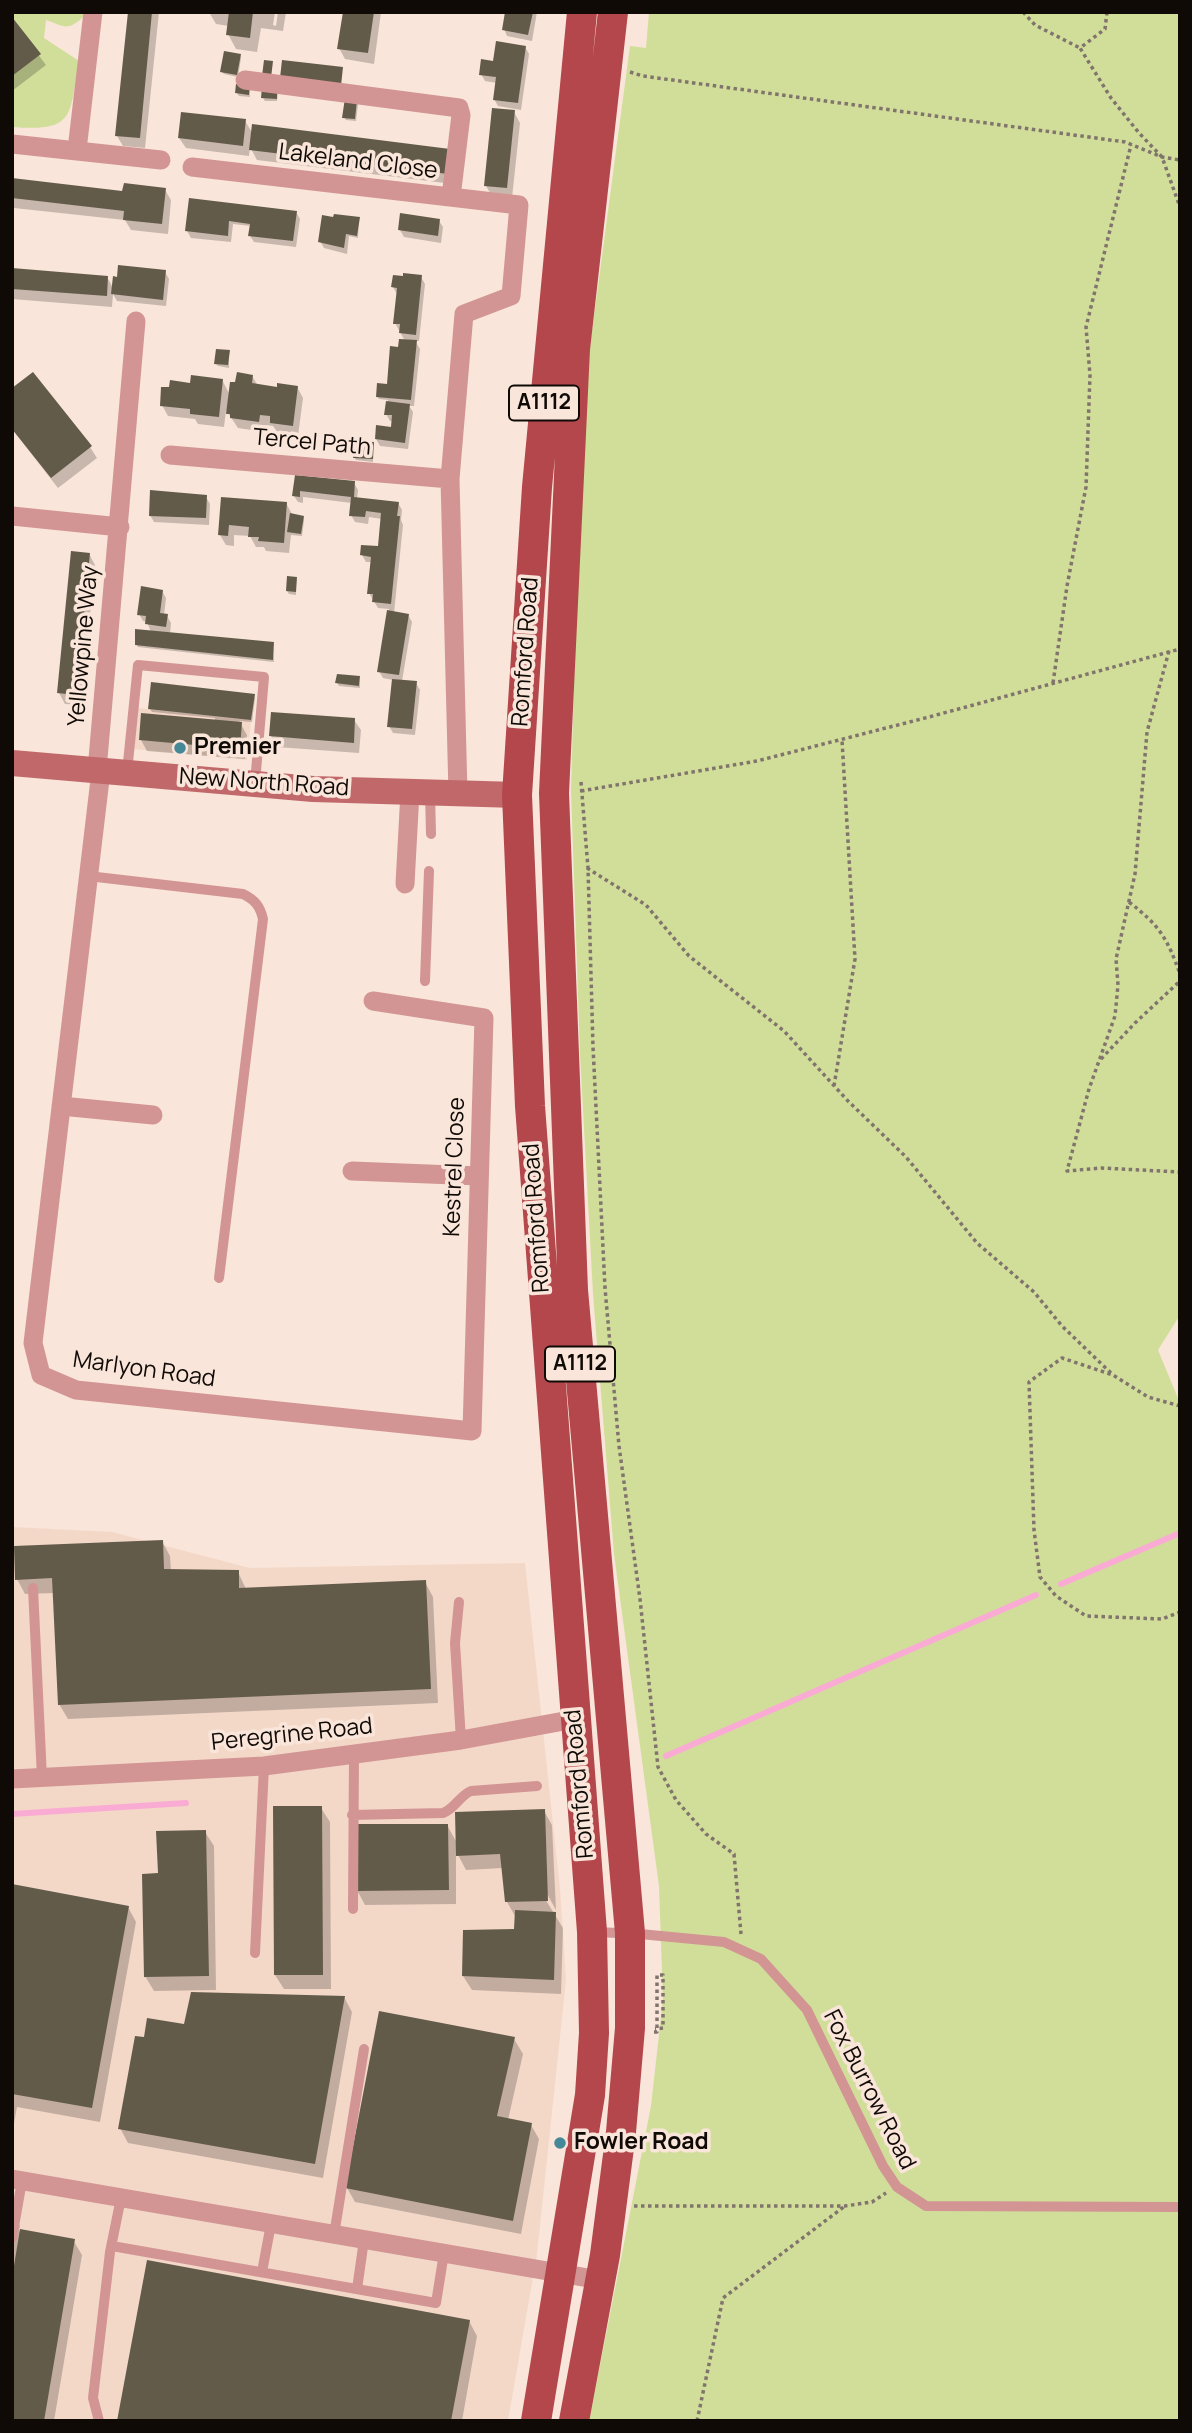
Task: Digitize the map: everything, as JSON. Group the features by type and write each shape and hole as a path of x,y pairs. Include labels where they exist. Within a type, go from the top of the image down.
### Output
{"main road":[{"name":"Romford Road","path":"536,2421 590,2095 594,2033 592,1932 530,1106 517,795 537,487 582,12"},
{"name":"Romford Road","path":"574,2421 600,2280 626,2084 630,2028 630,1933 573,1290 556,858 567,792 575,349 614,12"},
{"path":"517,795 567,792"}],"street":[{"path":"77,150 93,12"},
{"path":"245,79 459,108 461,115 451,197"},
{"path":"12,144 161,160"},
{"name":"Lakeland Close","path":"192,167 519,205 512,296 464,314 450,479"},
{"name":"Yellowpine Way","path":"108,771 120,527 136,321"},
{"name":"Tercel Path","path":"170,455 450,479"},
{"path":"450,479 458,794"},
{"path":"12,516 120,527"},
{"name":"New North Road","path":"12,763 254,784 517,795"},
{"name":"Marlyon Road","path":"108,771 88,876 33,1343 41,1376 76,1390 472,1431"},
{"path":"405,884 420,792"},
{"name":"Kestrel Close","path":"373,1001 484,1018 472,1431"},
{"path":"61,1105 152,1115"},
{"path":"352,1171 479,1176"},
{"name":"Peregrine Road","path":"12,1779 264,1766 461,1740 575,1719"},
{"path":"17,2180 600,2280"}],"lane":[{"path":"108,771 138,665 163,667 264,677 254,784"},
{"path":"420,792 431,834"},
{"path":"425,981 429,871"},
{"path":"88,876 243,894 255,902 261,911 263,919 219,1278"},
{"path":"33,1588 42,1778"},
{"path":"459,1602 455,1643 461,1740"},
{"path":"353,1909 354,1754"},
{"path":"255,1953 264,1766"},
{"path":"352,1815 443,1814 471,1791 537,1786"},
{"name":"Fox Burrow Road","path":"592,1932 724,1941 761,1959 807,2010 883,2166 897,2187 926,2206 1180,2207"},
{"path":"334,2235 364,2049"},
{"path":"12,2238 17,2180"},
{"path":"99,2421 93,2398 112,2246 121,2199"},
{"path":"262,2272 271,2224"},
{"path":"357,2288 364,2240"},
{"path":"112,2246 436,2303 444,2253"}],"path":[{"path":"1023,12 1035,25 1080,48 1111,98 1162,156 1180,207"},
{"path":"1080,48 1105,29 1107,12"},
{"path":"607,68 643,76 1131,145 1180,160"},
{"path":"1053,683 1067,586 1086,487 1090,375 1086,327 1131,145"},
{"path":"567,792 757,761 1180,649"},
{"path":"1169,651 1147,733 1135,874 1116,960 1118,985 1115,1016 1089,1089 1067,1171 1101,1168 1180,1172"},
{"path":"834,1086 855,960 842,739"},
{"path":"556,858 572,859 646,905 689,956 784,1031 834,1086 906,1157 977,1243 1034,1292 1062,1326 1113,1375 1148,1397 1180,1406"},
{"path":"588,868 593,1046 605,1288 619,1446 640,1599 658,1767 676,1800 706,1834 734,1854 743,1950"},
{"path":"1129,902 1158,927 1171,948 1180,975"},
{"path":"1100,1061 1135,1023 1180,981"},
{"path":"1113,1375 1062,1358 1029,1382 1034,1531 1040,1577 1056,1596 1086,1616 1162,1619 1180,1612"},
{"path":"657,1975 663,1975 663,2028 656,2031 657,1975"},
{"path":"634,2206 845,2206 872,2202 897,2187"},
{"path":"697,2421 723,2298 845,2206"}],"shaded area":[{"path":"138,708 251,720 247,760 134,749"},
{"path":"12,1527 112,1532 250,1568 525,1563 560,1889 566,1980 537,2254 508,2421 12,2421"}],"green space":[{"path":"12,12 83,12 83,17 78,22 69,26 46,20 44,38 79,61 70,107 59,123 48,127 12,127"},
{"path":"649,12 1180,12 1180,1315 1158,1350 1180,1403 1180,2421 589,2421 651,2106 663,1999 659,1886 614,1554 593,1294 580,1054 571,791 578,533 587,369 630,46 646,48"}],"building":[{"path":"128,12 152,12 140,138 115,136"},
{"path":"229,12 253,12 250,38 226,35"},
{"path":"343,12 374,12 368,53 337,49"},
{"path":"505,12 533,12 528,35 502,30"},
{"path":"12,17 41,54 12,76"},
{"path":"496,41 526,46 518,103 493,100 496,77 479,75 481,59 493,61"},
{"path":"224,51 241,54 237,75 220,72"},
{"path":"264,60 273,61 271,78 262,76"},
{"path":"282,60 343,67 341,86 280,78"},
{"path":"236,84 250,86 249,95 235,93"},
{"path":"262,87 277,87 277,99 261,98"},
{"path":"345,98 357,100 355,119 342,118"},
{"path":"492,108 515,110 507,188 484,186"},
{"path":"181,112 246,119 243,146 178,138"},
{"path":"252,124 450,149 448,174 249,150"},
{"path":"12,178 122,191 124,183 166,188 162,224 123,220 124,211 12,198"},
{"path":"189,198 297,211 293,241 248,236 250,224 229,221 228,236 185,231"},
{"path":"400,213 440,219 438,236 398,230"},
{"path":"334,214 360,217 357,236 346,234 344,248 318,242 322,215 333,217"},
{"path":"118,265 166,270 163,300 111,294 113,276 117,277"},
{"path":"12,268 108,276 107,296 12,289"},
{"path":"403,273 422,275 416,335 399,333 400,324 393,324 397,288 391,287 393,275 403,276"},
{"path":"399,339 417,340 411,400 376,397 377,383 387,384 390,346 398,347"},
{"path":"216,349 230,350 228,365 214,364"},
{"path":"33,372 92,446 51,478 12,429 12,388"},
{"path":"237,372 253,375 252,383 277,387 277,383 298,386 293,426 270,423 270,416 260,415 259,422 230,418 230,414 226,414 230,382 235,382"},
{"path":"191,375 223,379 219,417 190,414 190,409 160,406 161,387 169,387 170,380 190,383"},
{"path":"386,401 410,404 405,443 375,439 376,425 391,427 392,415 384,415"},
{"path":"354,441 374,442 373,459 353,458"},
{"path":"295,475 355,481 354,497 399,502 391,604 372,602 373,594 367,594 371,557 360,555 361,545 378,546 381,513 366,511 365,517 349,516 351,497 300,491 300,497 292,496"},
{"path":"150,490 207,495 206,518 149,516"},
{"path":"221,497 287,502 284,543 258,541 259,537 248,537 249,527 229,525 228,536 218,535"},
{"path":"290,513 304,516 301,534 287,532"},
{"path":"71,551 90,553 76,695 57,693"},
{"path":"287,576 297,577 296,592 286,591"},
{"path":"141,586 163,590 160,613 168,614 166,627 145,624 146,616 137,615"},
{"path":"387,610 409,614 399,675 377,672"},
{"path":"135,629 274,642 273,660 135,645"},
{"path":"337,674 360,676 359,686 335,683"},
{"path":"392,679 417,681 412,729 387,727"},
{"path":"151,682 255,694 251,720 148,709"},
{"path":"271,712 355,718 354,743 269,736"},
{"path":"141,713 242,722 240,749 139,740"},
{"path":"163,1540 164,1569 239,1570 239,1588 426,1580 431,1689 58,1705 52,1578 15,1580 14,1546"},
{"path":"273,1806 322,1806 323,1975 274,1975"},
{"path":"545,1809 548,1901 505,1902 500,1854 456,1856 455,1812"},
{"path":"355,1824 448,1824 449,1890 355,1891"},
{"path":"206,1830 209,1976 144,1977 142,1874 158,1873 156,1831"},
{"path":"12,1884 129,1906 92,2108 12,2094"},
{"path":"515,1910 556,1912 554,1980 462,1976 463,1930 514,1929"},
{"path":"191,1992 345,1996 315,2164 118,2129 135,2036 144,2037 147,2018 184,2024"},
{"path":"379,2011 515,2037 497,2116 532,2123 513,2221 345,2188"},
{"path":"20,2229 75,2239 44,2421 12,2421 12,2278"},
{"path":"147,2260 470,2320 451,2421 117,2421"}],"waterway":[{"path":"1061,1584 1180,1533"},
{"path":"666,1756 1036,1595"},
{"path":"12,1814 186,1803"}],"place":[{"name":"Premier","path":"180,748"},
{"name":"Fowler Road","path":"560,2143"}]}
